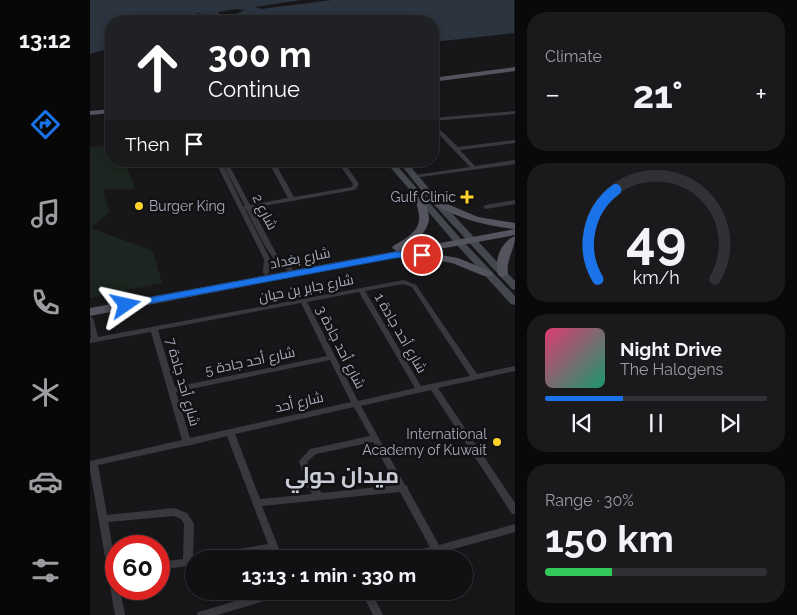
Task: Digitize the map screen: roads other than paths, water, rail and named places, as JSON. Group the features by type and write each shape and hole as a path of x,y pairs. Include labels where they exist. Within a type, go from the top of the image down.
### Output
{"main road":[{"path":"439,71 514,62"},
{"path":"439,79 514,69"},
{"path":"90,113 105,112"},
{"path":"90,120 105,119"},
{"path":"394,167 421,198 463,239 503,274 514,287"},
{"path":"407,167 438,203 488,274 514,302"},
{"path":"396,252 413,238 422,227 424,217 420,204 421,198"},
{"path":"438,203 452,211 474,219 514,226"},
{"name":"شارع بغداد","path":"463,239 514,226"},
{"name":"شارع بغداد","path":"90,312 463,239 514,232"},
{"path":"503,274 501,264 504,253 514,239"},
{"path":"396,252 446,258 466,264 488,274"},
{"name":"شارع بغداد","path":"90,306 266,273 396,252"}],"street":[{"path":"439,120 514,112"},
{"path":"439,128 474,168"},
{"path":"456,149 514,141"},
{"path":"415,178 514,162"},
{"name":"شارع 2","path":"222,167 272,254 290,269"},
{"name":"شارع 2","path":"227,167 267,259 266,273"},
{"path":"274,167 292,199"},
{"path":"245,207 355,187 356,184 344,167"},
{"path":"486,207 514,202"},
{"name":"شارع جابر بن حيان","path":"90,318 92,341 402,282 412,284 475,377"},
{"name":"شارع أحد جادة 1","path":"361,290 419,389"},
{"name":"شارع أحد جادة 3","path":"303,301 356,404 404,488 436,550"},
{"name":"شارع أحد جادة 7","path":"154,329 187,442"},
{"name":"شارع أحد جادة 5","path":"172,390 332,357"},
{"name":"شارع أحد","path":"92,463 514,368"},
{"path":"433,387 514,511"},
{"path":"230,432 275,550"},
{"path":"320,496 311,487 303,460 313,451 375,438"},
{"path":"92,463 106,535"},
{"path":"257,503 404,488"},
{"path":"103,519 174,512 184,516 189,524 190,550"},
{"path":"436,550 514,528"},
{"path":"257,550 274,547"},
{"path":"170,564 185,562"},
{"path":"118,600 120,615"},
{"path":"207,614 254,600"},
{"path":"370,600 378,615"}],"water":[{"path":"90,0 301,0 255,7 261,9 332,0 514,0 514,33 439,41 439,15 238,15 237,14 244,10 237,9 218,12 223,15 202,15 204,14 197,13 191,15 105,15 105,50 90,54"}],"place":[{"name":"Gulf Clinic","path":"467,197"},
{"name":"Burger King","path":"139,206"},
{"name":"International Academy of Kuwait","path":"497,442"}],"district":[{"name":"ميدان حولي","path":"342,475"}]}
